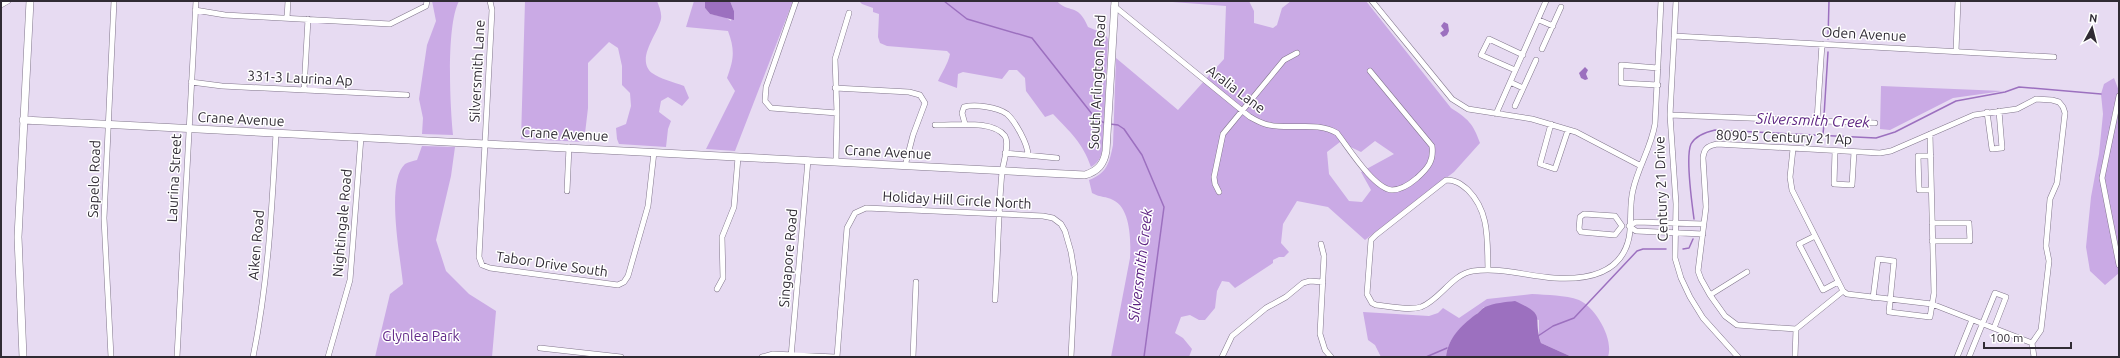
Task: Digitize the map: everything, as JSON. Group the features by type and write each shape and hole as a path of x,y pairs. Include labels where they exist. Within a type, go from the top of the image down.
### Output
{"street":[{"path":"1,5 8,1"},
{"path":"23,357 18,237 30,1"},
{"name":"Sapelo Road","path":"111,357 104,218 114,1"},
{"name":"Laurina Street","path":"177,357 196,1"},
{"path":"288,1 288,18"},
{"name":"Silversmith Lane","path":"480,262 484,142 492,10 490,1"},
{"path":"796,1 766,88 764,101 771,108 837,113"},
{"path":"1372,1 1452,99 1468,109 1532,119 1551,124 1587,137 1641,166"},
{"path":"1496,114 1539,20 1546,1"},
{"path":"1488,270 1486,221 1482,209 1474,196 1462,185 1452,180 1446,180 1371,240 1367,294 1369,299 1376,305 1420,307 1426,304 1465,273 1497,269 1554,278 1588,277 1608,269 1616,262 1629,238 1632,192 1652,139 1658,86 1661,1"},
{"name":"Century 21 Drive","path":"1676,1 1670,115 1675,223 1675,258 1681,278 1690,297 1703,318 1738,357"},
{"path":"1956,51 1958,1"},
{"path":"195,10 225,15 390,24 426,3"},
{"name":"Aralia Lane","path":"1114,3 1208,84 1260,123 1270,126 1316,127 1332,130 1337,133 1375,181 1386,188 1399,189 1411,183 1430,165 1432,160 1432,146 1370,71"},
{"name":"South Arlington Road","path":"1102,165 1106,151 1109,120 1114,3"},
{"path":"1542,49 1561,8"},
{"path":"836,162 837,113 835,59 848,13"},
{"path":"304,90 308,19"},
{"path":"1539,20 1553,26"},
{"name":"Oden Avenue","path":"1674,36 2054,56"},
{"path":"1515,70 1481,55 1489,39 1523,55"},
{"path":"1817,120 1822,44"},
{"path":"1219,192 1215,184 1214,177 1219,146 1223,134 1284,60 1297,53"},
{"path":"1515,106 1536,60"},
{"path":"1658,68 1621,65 1620,83 1658,86"},
{"name":"331-3 Laurina Ap","path":"191,82 407,95"},
{"path":"1510,82 1523,88"},
{"path":"836,88 909,92 920,95 925,103 913,135 905,166"},
{"path":"2119,96 2102,178 2119,265"},
{"name":"8090-5 Century 21 Ap","path":"1796,329 1737,325 1725,316 1701,279 1698,271 1706,207 1703,158 1704,151 1709,145 1716,144 1880,153 1891,151 1974,115 2017,109 2036,99 2045,99 2059,102 2065,113 2057,183 2050,199 2046,246 2049,261 2041,330 2032,343"},
{"path":"965,124 962,113 964,107 1001,111 1008,115 1023,138 1028,147 1028,155"},
{"path":"1987,112 1992,149 2002,148 1999,111"},
{"path":"1670,115 1875,123"},
{"name":"Crane Avenue","path":"23,120 484,142 569,148 1078,175 1092,172 1102,165"},
{"path":"1551,124 1540,164 1555,170 1568,130"},
{"path":"935,125 977,125 998,130 1006,137 1002,171 995,300"},
{"name":"Aiken Road","path":"253,357 261,317 270,243 276,133"},
{"path":"1873,298 1878,259 1894,261 1889,312 1930,317 1934,293 1930,134"},
{"name":"Nightingale Road","path":"328,357 350,280 361,137"},
{"path":"567,191 569,148"},
{"path":"1793,149 1790,177 1792,190 1843,292 1873,298 1932,304 2032,343 2034,357"},
{"path":"1836,151 1834,184 1852,185 1854,152"},
{"name":"Tabor Drive South","path":"480,262 482,265 490,268 618,285 624,282 628,276 648,206 654,152"},
{"path":"1005,153 1057,158"},
{"path":"1931,156 1918,156 1919,190 1931,190"},
{"path":"717,289 723,278 722,238 734,207 738,157"},
{"name":"Singapore Road","path":"791,356 808,160"},
{"name":"Holiday Hill Circle North","path":"836,357 847,228 854,213 866,208 1043,216 1059,222 1065,231 1075,277 1071,357"},
{"path":"1584,214 1615,216 1622,226 1615,235 1582,232 1579,229 1580,217 1584,214"},
{"path":"1622,226 1629,226 1636,222 1704,224"},
{"path":"1932,223 1969,223 1970,241 1932,241"},
{"path":"1629,226 1636,231 1703,234"},
{"path":"1815,236 1799,244 1823,290 1838,282"},
{"path":"1322,244 1324,256 1320,334 1325,350 1331,357"},
{"path":"1710,295 1747,272"},
{"path":"1222,357 1228,341 1232,336 1266,308 1286,297 1302,283 1310,281 1323,282"},
{"path":"913,357 916,282"},
{"path":"1794,357 1796,329 1843,292"},
{"path":"1969,357 1995,293 2006,297 1994,328"},
{"path":"1957,357 1972,320"},
{"path":"540,348 621,357"},
{"path":"762,357 773,354 836,357"}],"green space":[{"path":"432,1 459,1 452,28 450,66 453,135 422,134 423,118 419,99 427,45 436,21"},
{"path":"525,1 657,1 661,12 661,19 649,46 646,61 647,67 655,75 684,86 689,98 682,106 668,97 661,101 659,112 671,121 668,129 666,147 619,144 616,128 626,124 631,106 630,93 622,85 622,66 618,48 609,42 588,63 588,108 584,142 521,139"},
{"path":"694,1 705,1 705,8 710,14 725,17 731,21 734,11 730,1 793,1 735,151 706,149 735,91 727,78 731,65 733,49 728,31 686,27"},
{"path":"859,1 1057,1 1065,7 1077,11 1084,19 1088,27 1105,34 1108,39 1103,143 1099,160 1091,167 1080,144 1070,132 1053,114 1045,117 1026,91 1025,78 1017,70 1009,70 1002,79 963,72 958,74 957,88 938,81 950,54 947,51 887,46 880,43 878,37 879,14 873,12 873,8 862,4"},
{"path":"1159,1 1249,1 1254,11 1254,23 1273,28 1277,25 1282,8 1291,1 1366,1 1451,108 1462,115 1469,122 1480,143 1454,172 1365,240 1328,207 1297,201 1283,224 1281,243 1289,252 1284,257 1279,257 1273,260 1273,263 1235,288 1229,282 1222,281 1217,291 1215,308 1205,320 1199,320 1190,315 1181,317 1175,333 1183,338 1192,349 1189,357 1111,357 1130,258 1129,226 1127,218 1119,204 1113,200 1092,193 1089,180 1103,171 1112,152 1116,58 1178,110 1224,59 1226,6","holes":["1375,141 1394,154 1361,172 1371,190 1362,202 1349,201 1329,174 1327,152 1340,142 1361,152"]},
{"path":"2114,78 2119,91 2119,273 2105,285 2090,271 2086,247 2091,197 2099,154 2103,114 2101,94 2104,84"},
{"path":"1881,86 2003,91 1953,98 1890,130 1880,129"},
{"name":"Glynlea Park","path":"422,146 455,147 451,176 436,240 446,271 469,294 496,311 492,357 375,357 390,294 403,284 397,240 395,204 399,173 405,164 417,160"},
{"path":"1532,294 1568,297 1579,300 1585,304 1592,310 1606,333 1609,350 1608,357 1572,357 1541,343 1539,336 1539,320 1484,307 1455,335 1446,357 1381,357 1375,345 1368,340 1363,312 1429,316 1438,313 1443,308 1459,318 1487,299"}],"shaded area":[{"path":"705,1 730,1 734,11 734,20 710,14 705,8"},
{"path":"1444,22 1448,24 1449,31 1447,35 1443,37 1440,33 1444,30 1441,26"},
{"path":"1585,67 1588,70 1586,74 1588,79 1585,80 1581,78 1579,73"},
{"path":"1515,301 1532,310 1535,314 1541,343 1572,357 1446,357 1452,338 1482,309 1500,303"}],"waterway":[{"name":"Silversmith Creek","path":"944,1 967,19 1032,38 1096,119 1105,123"},
{"path":"1828,39 1829,1"},
{"path":"1824,116 1828,52"},
{"name":"Silversmith Creek","path":"1694,219 1689,150 1691,144 1696,138 1708,132 1715,130 1876,138 1895,132 1956,101 2005,92 2019,87 2101,94"},
{"name":"Silversmith Creek","path":"1110,124 1118,125 1124,129 1142,155 1164,207 1144,357"},
{"path":"1823,134 1824,124"},
{"name":"Silversmith Creek","path":"1683,249 1689,248 1693,239"},
{"name":"Silversmith Creek","path":"1538,336 1553,326 1574,318 1637,251 1643,249 1666,249"},
{"name":"Silversmith Creek","path":"1426,357 1447,348"}]}
